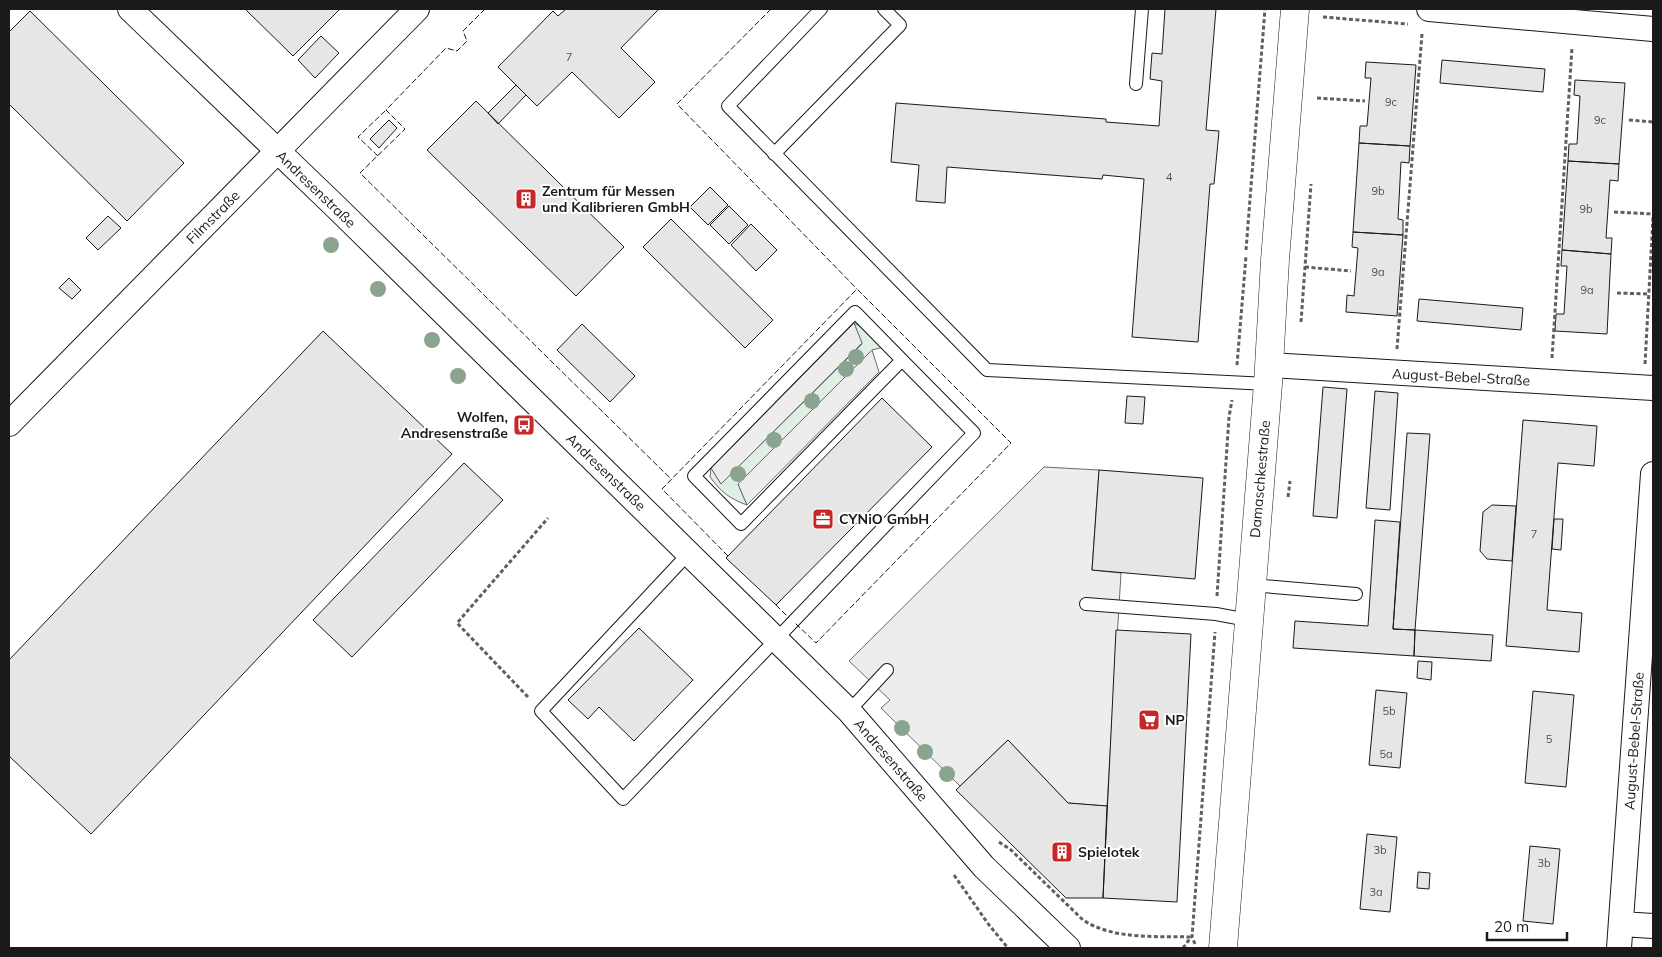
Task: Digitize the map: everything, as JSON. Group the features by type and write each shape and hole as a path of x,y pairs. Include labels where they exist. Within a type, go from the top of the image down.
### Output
{"street":[{"name":"Andresenstraße","path":"130,9 849,711 984,867 1068,948"},
{"name":"Filmstraße","path":"9,424 418,9"},
{"name":"Damaschkestraße","path":"1222,948 1295,9"},
{"path":"1426,17 1653,29"},
{"name":"August-Bebel-Straße","path":"1268,374 1298,366 1653,388"},
{"name":"August-Bebel-Straße","path":"1619,948 1651,542 1653,474"},
{"path":"1621,924 1653,926"}],"lane":[{"path":"821,9 728,106 987,370 1236,384 1268,374"},
{"path":"774,154 900,25 884,9"},
{"path":"1136,84 1142,9"},
{"path":"689,553 542,711 623,799 775,638 974,433 855,312 694,476 741,524 902,360"},
{"path":"1251,585 1356,594"},
{"path":"1086,604 1216,614 1248,620"},
{"path":"849,711 887,670"}],"path":[{"path":"1183,948 1192,937 1229,417 1236,384 1265,9"},
{"path":"1323,26 1324,9"},
{"path":"1396,357 1426,17"},
{"path":"1552,362 1573,38"},
{"path":"1316,108 1317,89"},
{"path":"1317,98 1365,101"},
{"path":"1629,120 1653,122"},
{"path":"1298,366 1311,178"},
{"path":"1614,212 1653,215 1645,365"},
{"path":"1305,267 1351,271"},
{"path":"1617,293 1649,294"},
{"path":"542,711 457,624 548,518"},
{"path":"992,838 1011,850 1083,920 1096,929 1141,936 1192,937"}],"green space":[{"path":"854,323 871,332 884,347 872,350 738,484 747,505 726,494 710,477 711,468 721,484 862,344"}],"shaded area":[{"path":"854,323 862,343 721,484 711,468"},
{"path":"872,350 879,372 747,505 738,484"},
{"path":"1044,467 1099,470 1092,570 1121,573 1107,806 1068,803 1008,740 960,786 881,708 890,700 849,661"}],"building":[{"path":"245,9 340,9 293,56"},
{"path":"566,9 659,9 621,48 655,82 619,118 572,72 537,106 498,67 553,11 558,16"},
{"path":"1165,9 1216,9 1206,130 1219,131 1214,184 1210,184 1198,342 1132,337 1144,179 1103,175 1102,179 947,167 945,203 916,201 919,165 891,162 896,103 1106,119 1106,122 1159,126 1162,81 1150,79 1152,53 1162,54"},
{"path":"30,11 184,163 127,221 9,104 9,32"},
{"path":"321,36 339,53 315,78 298,60"},
{"path":"1442,60 1545,69 1543,92 1440,83"},
{"path":"1366,62 1416,65 1410,146 1359,143 1360,126 1367,126 1371,78 1365,78"},
{"path":"1575,80 1625,83 1619,164 1568,161 1569,144 1577,144 1580,96 1574,95"},
{"path":"516,85 526,95 498,124 488,113"},
{"name":"Zentrum für Messen und Kalibrieren GmbH","path":"476,101 624,247 576,296 427,150"},
{"path":"389,120 397,128 379,148 370,139"},
{"path":"1359,143 1410,146 1409,163 1401,162 1398,219 1403,220 1403,235 1353,232"},
{"path":"1568,161 1619,164 1618,181 1610,180 1606,238 1612,238 1611,254 1562,250"},
{"path":"710,187 728,205 708,225 690,207"},
{"path":"729,206 748,225 729,244 710,225"},
{"path":"108,216 121,228 98,250 86,238"},
{"path":"671,219 773,320 745,348 643,247"},
{"path":"751,224 777,250 756,271 731,245"},
{"path":"1353,232 1403,235 1397,316 1346,312 1347,295 1354,296 1358,248 1352,247"},
{"path":"1562,250 1611,254 1607,334 1555,331 1556,314 1564,314 1567,266 1561,266"},
{"path":"69,278 81,290 72,299 59,288"},
{"path":"1419,299 1523,308 1521,330 1417,321"},
{"path":"582,324 635,376 610,402 557,350"},
{"path":"323,331 452,454 91,834 9,756 9,660"},
{"path":"1323,387 1347,389 1337,518 1313,516"},
{"path":"1375,391 1398,393 1390,510 1366,508"},
{"path":"1127,396 1145,397 1143,424 1125,423"},
{"path":"882,398 932,447 776,605 726,558"},
{"path":"1523,420 1597,426 1594,466 1558,463 1547,610 1582,613 1579,652 1506,646"},
{"path":"1407,433 1430,434 1415,630 1393,629"},
{"path":"464,463 503,500 352,657 313,620"},
{"path":"1099,470 1203,478 1195,579 1092,570"},
{"path":"1492,505 1516,506 1512,561 1487,559 1480,551 1483,512"},
{"path":"1554,519 1563,519 1561,550 1552,549"},
{"path":"1375,520 1400,522 1393,629 1415,630 1414,656 1293,648 1295,621 1368,626"},
{"path":"639,628 693,680 634,741 599,707 588,719 568,700"},
{"name":"NP","path":"1116,630 1191,634 1177,902 1103,898"},
{"path":"1415,630 1493,635 1491,661 1414,656"},
{"path":"1418,661 1432,662 1431,680 1417,678"},
{"path":"1376,690 1407,693 1400,768 1369,765"},
{"path":"1533,691 1574,695 1566,787 1525,783"},
{"name":"Spielotek","path":"1008,740 1068,803 1107,806 1103,898 1066,898 956,790"},
{"path":"1367,834 1397,837 1390,912 1360,909"},
{"path":"1530,846 1560,849 1553,924 1523,921"},
{"path":"1418,872 1430,873 1429,889 1417,888"}],"fence":[{"path":"485,9 463,31 467,41 457,51 446,48 386,110 405,129 360,173 671,479"},
{"path":"771,9 677,104 857,289"},
{"path":"378,156 358,137 386,110"},
{"path":"728,556 662,489 857,289 1011,443 816,643 795,623"},
{"path":"776,605 789,618"}],"place":[{"name":"Zentrum für Messen und Kalibrieren GmbH","path":"526,199"},
{"name":"Wolfen, Andresenstraße","path":"524,425"},
{"name":"CYNiO GmbH","path":"823,519"},
{"name":"NP","path":"1149,720"},
{"name":"Spielotek","path":"1062,852"}]}
